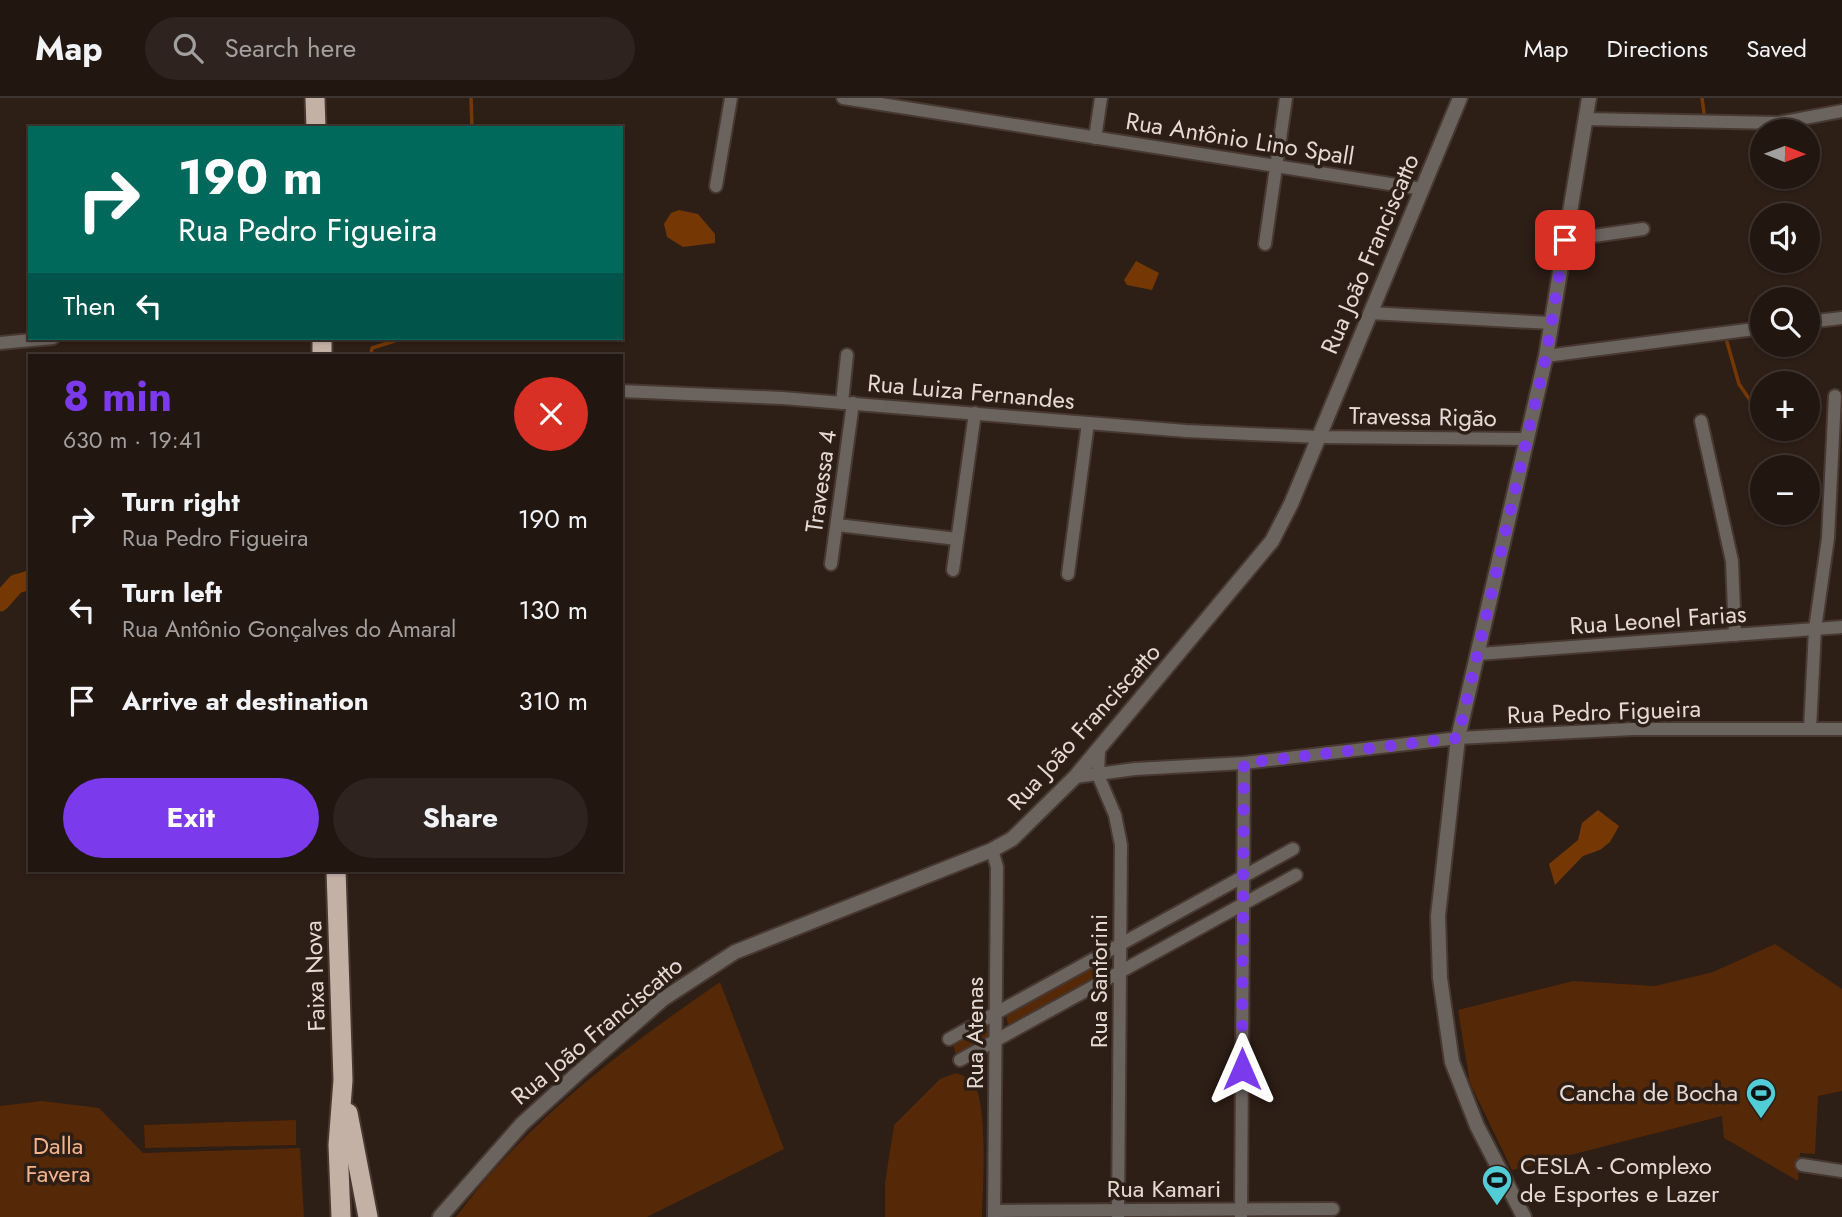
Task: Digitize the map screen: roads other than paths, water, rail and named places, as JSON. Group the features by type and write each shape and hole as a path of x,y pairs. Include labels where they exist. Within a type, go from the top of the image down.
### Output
{"highway":[{"path":"315,98 316,126"},
{"name":"Faixa Nova","path":"336,872 343,1080 338,1145 341,1217"},
{"name":"Faixa Nova","path":"343,1080 360,1186 368,1215"}],"street":[{"path":"716,186 731,98"},
{"name":"Rua Antônio Lino Spall","path":"843,98 916,104 1095,138 1422,189"},
{"path":"1095,138 1101,98"},
{"path":"1265,244 1286,98"},
{"name":"Rua João Franciscatto","path":"440,1217 522,1124 642,1017 696,975 735,952 992,850 1012,839 1099,751 1272,541 1460,98"},
{"path":"1524,1217 1477,1126 1452,1062 1440,978 1438,916 1458,738 1546,356 1589,98"},
{"path":"1586,119 1778,123 1842,111"},
{"path":"1565,240 1643,229"},
{"path":"1370,313 1551,323"},
{"path":"1820,321 1842,318"},
{"path":"1546,356 1750,330"},
{"path":"0,343 31,340"},
{"name":"Travessa 4","path":"831,565 848,403 846,355"},
{"name":"Rua Luiza Fernandes","path":"623,391 848,403 1318,437"},
{"path":"1810,729 1815,629 1828,538 1835,396"},
{"path":"953,570 975,413"},
{"path":"1701,421 1732,561 1735,635"},
{"path":"1068,574 1088,422"},
{"name":"Travessa Rigão","path":"1318,437 1526,439"},
{"path":"837,524 957,539"},
{"name":"Rua Leonel Farias","path":"1478,654 1842,627"},
{"name":"Rua Pedro Figueira","path":"1075,777 1135,769 1244,763 1458,738 1633,729 1842,729"},
{"name":"Rua Santorini","path":"1099,751 1098,775 1120,830 1118,1214"},
{"path":"1241,1213 1244,763"},
{"path":"949,1039 1293,849"},
{"name":"Rua Atenas","path":"992,850 997,867 994,1214"},
{"path":"960,1060 1120,974 1296,874"},
{"path":"1802,1165 1842,1171"},
{"name":"Rua Kamari","path":"994,1214 1241,1213 1333,1209"}],"waterway":[{"path":"471,98 472,126"},
{"path":"1702,98 1704,113"},
{"path":"371,354 372,348 398,340"},
{"path":"1727,342 1739,384 1750,400"},
{"path":"0,602 16,584 28,581"}],"place":[{"name":"Cancha de Bocha","path":"1761,1120"},
{"name":"CESLA - Complexo de Esportes e Lazer","path":"1497,1207"}],"park label":[{"name":"Dalla Favera","path":"58,1160"}]}
